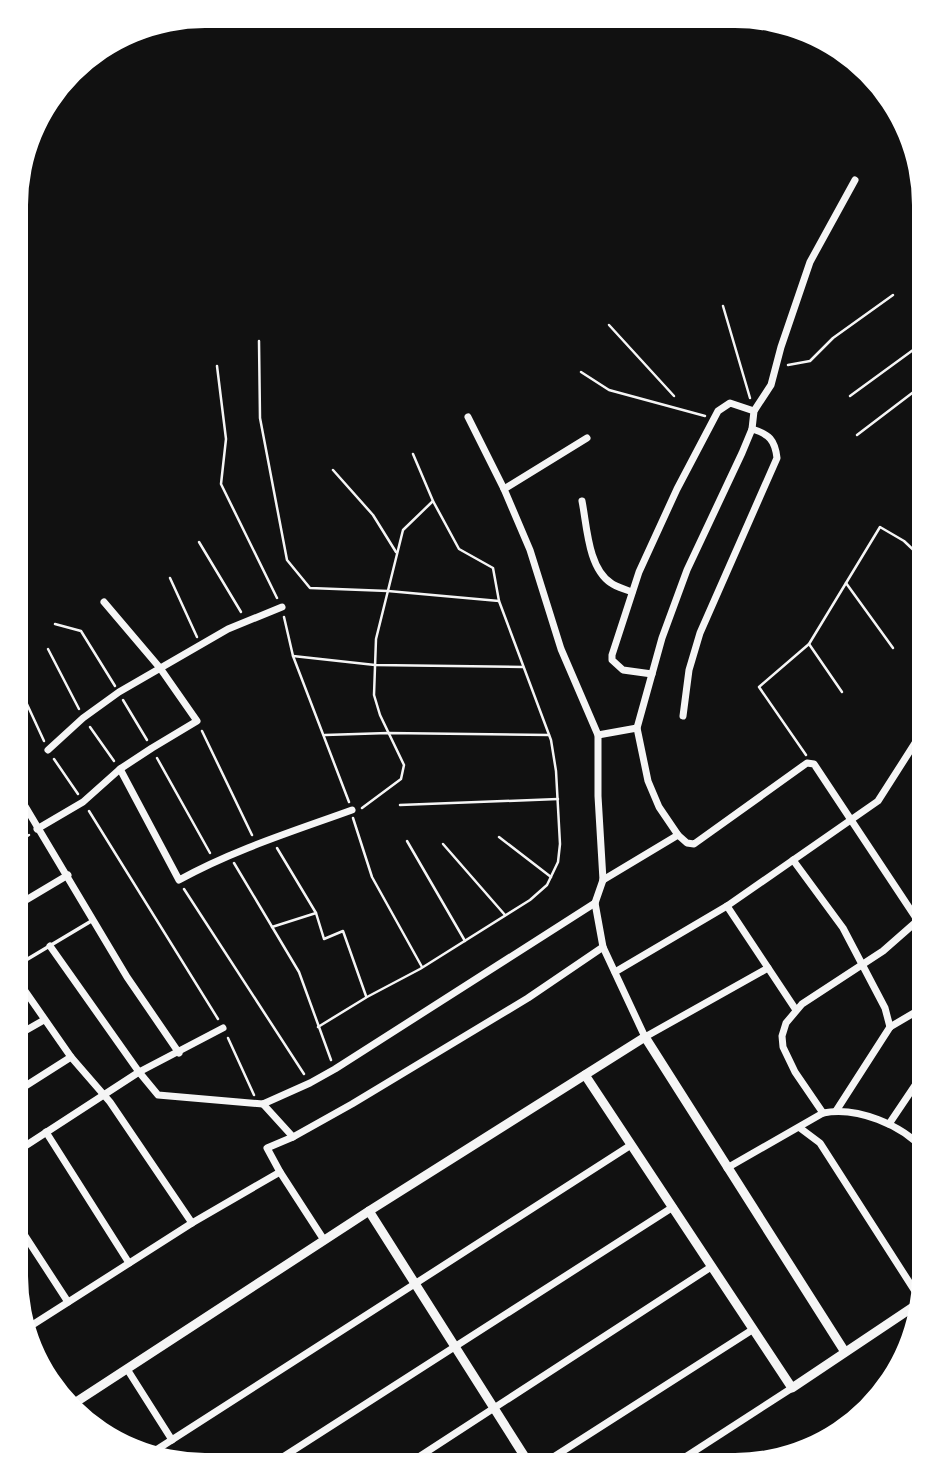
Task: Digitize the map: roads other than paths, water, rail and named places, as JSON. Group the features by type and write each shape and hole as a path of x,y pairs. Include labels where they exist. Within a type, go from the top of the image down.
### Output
{"street":[{"path":"855,180 810,262 771,385 754,411 752,429 687,570 662,638 637,728 648,781 659,807 678,835 687,843 694,844 811,762 912,905"},
{"path":"652,674 623,670 612,660 632,592 677,489 723,406 730,403 754,411"},
{"path":"468,417 504,489 530,550 561,649 598,735 598,796 603,880 595,903 603,947 645,1037 845,1352"},
{"path":"683,716 689,670 700,633 777,458 776,444 765,433 752,429"},
{"path":"504,489 587,438"},
{"path":"582,501 598,569 610,583 632,592"},
{"path":"37,829 83,802 120,769 197,721 160,668 104,602"},
{"path":"48,750 83,718 119,692 228,629 282,607"},
{"path":"598,735 637,728"},
{"path":"615,972 727,906 878,801 912,748"},
{"path":"120,769 179,880 257,845 352,810"},
{"path":"28,813 68,875 127,977 179,1053"},
{"path":"603,880 678,835"},
{"path":"793,860 843,928 885,1008 890,1027"},
{"path":"28,899 68,875"},
{"path":"50,946 155,1092 162,1096 260,1103 310,1083 335,1069 595,903"},
{"path":"727,906 796,1010"},
{"path":"823,1113 795,1072 783,1047 783,1030 796,1010 883,951 912,926"},
{"path":"324,1240 267,1148 293,1137 352,1104 528,998 603,947"},
{"path":"79,1400 369,1211 645,1037 768,968"},
{"path":"28,997 71,1057 105,1095 192,1223"},
{"path":"836,1111 890,1027 912,1014"},
{"path":"28,1029 44,1020"},
{"path":"28,1144 139,1072 223,1028"},
{"path":"28,1084 71,1057"},
{"path":"586,1076 792,1388"},
{"path":"889,1124 912,1090"},
{"path":"260,1103 293,1137"},
{"path":"727,1168 823,1113 836,1111 889,1124 912,1139"},
{"path":"800,1128 820,1143 912,1290"},
{"path":"46,1132 129,1263"},
{"path":"161,1447 631,1145"},
{"path":"34,1324 192,1223 280,1172"},
{"path":"289,1453 673,1207"},
{"path":"369,1211 522,1453"},
{"path":"28,1240 68,1302"},
{"path":"425,1453 711,1267"},
{"path":"692,1453 909,1308"},
{"path":"560,1453 752,1330"},
{"path":"127,1370 172,1440"}],"lane":[{"path":"28,959 93,920"}]}
